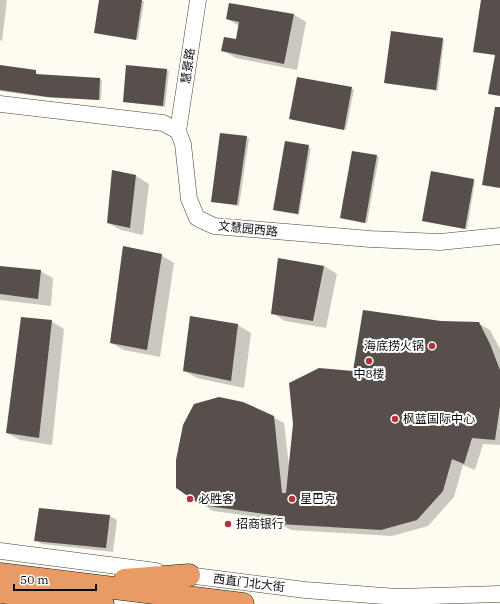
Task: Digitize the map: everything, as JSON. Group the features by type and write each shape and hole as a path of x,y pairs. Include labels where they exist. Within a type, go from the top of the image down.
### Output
{"highway":[{"name":"西直门北大街","path":"0,574 103,604"},
{"path":"79,596 189,575"},
{"name":"西直门北大街","path":"0,592 243,604"}],"street":[{"name":"慧景路","path":"178,131 198,0"},
{"path":"0,104 163,123 178,131"},
{"name":"文慧园西路","path":"178,131 183,144 189,199 197,218 214,226 370,239 440,242 500,236"},
{"name":"西直门北大街","path":"0,551 305,590 398,597 490,597"}],"building":[{"path":"99,0 142,0 136,40 94,33"},
{"path":"481,0 500,0 500,96 488,94 495,55 473,52"},
{"path":"229,3 294,14 284,64 221,51 224,37 236,39 239,22 226,19"},
{"path":"391,31 443,38 436,90 384,83"},
{"path":"0,65 36,70 36,74 100,78 99,100 48,97 0,90"},
{"path":"126,65 167,69 163,106 123,102"},
{"path":"297,77 352,87 344,130 289,119"},
{"path":"495,107 500,107 500,188 482,185"},
{"path":"220,133 247,136 237,205 211,202"},
{"path":"285,141 309,145 298,214 273,210"},
{"path":"352,151 377,155 365,223 340,218"},
{"path":"112,170 136,175 130,228 107,223"},
{"path":"431,171 474,179 465,229 422,221"},
{"path":"123,246 162,254 147,350 110,343"},
{"path":"278,258 324,266 313,321 271,314"},
{"path":"0,266 41,270 38,299 0,294"},
{"name":"枫蓝国际中心","path":"363,310 441,321 479,322 490,344 500,370 500,406 495,440 472,438 464,464 452,459 443,491 417,520 381,530 279,524 280,516 201,505 176,488 176,460 183,425 194,404 219,397 243,402 274,416 282,493 286,493 293,424 289,383 319,368 353,371"},
{"path":"190,316 238,324 231,381 183,371"},
{"path":"21,317 52,320 39,438 6,433"},
{"path":"39,508 110,515 106,548 34,541"}],"place":[{"name":"海底捞火锅","path":"432,346"},
{"name":"中8楼","path":"369,361"},
{"name":"枫蓝国际中心","path":"395,419"},
{"name":"必胜客","path":"190,499"},
{"name":"星巴克","path":"292,499"},
{"name":"招商银行","path":"228,524"}]}
